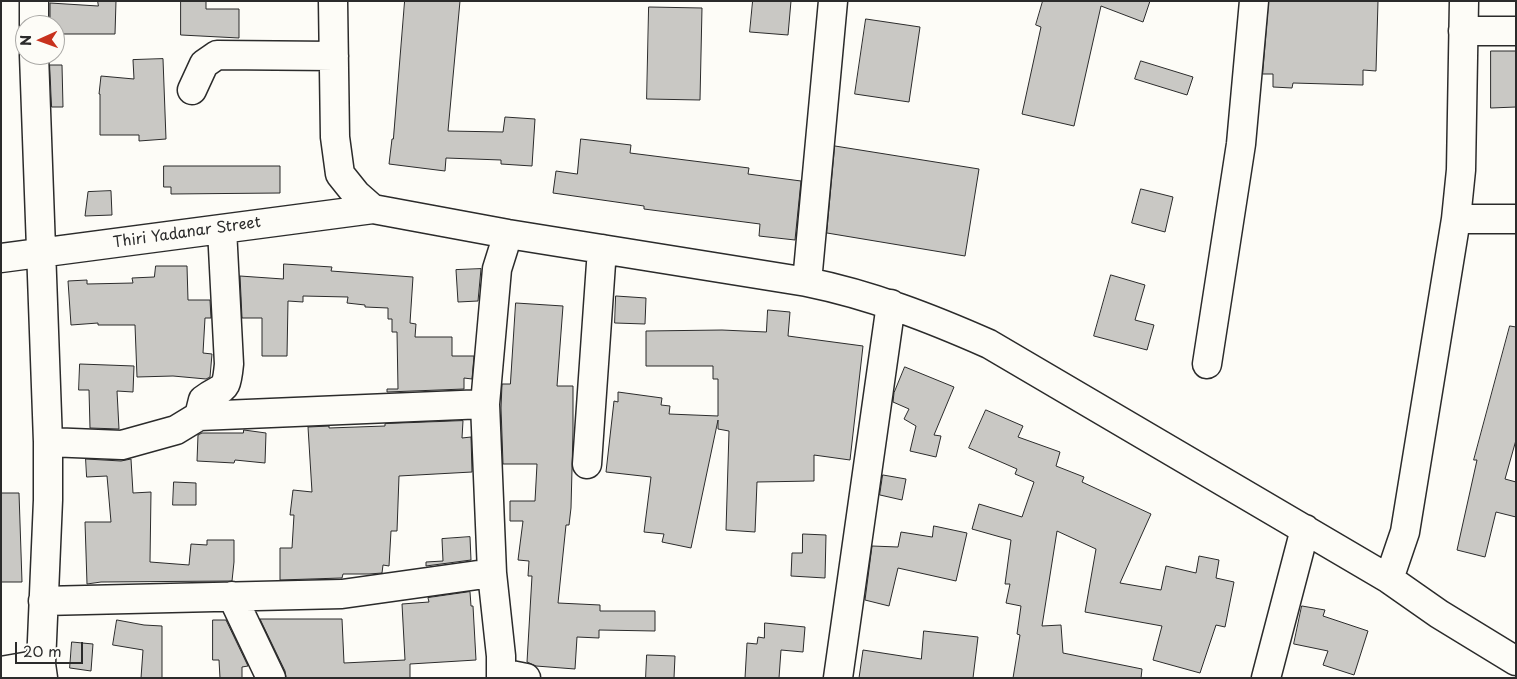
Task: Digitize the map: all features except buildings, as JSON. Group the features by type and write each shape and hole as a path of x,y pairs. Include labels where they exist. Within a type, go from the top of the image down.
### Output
{"street":[{"path":"34,1 34,15"},
{"path":"333,1 334,137 340,174 356,194 373,209 508,234 840,288 940,322 989,344 1305,529 1389,579 1439,614 1516,661"},
{"path":"807,282 832,1"},
{"path":"1207,364 1240,144 1254,1"},
{"path":"1389,579 1405,532 1456,219 1461,170 1464,1"},
{"path":"1463,31 1516,31"},
{"path":"192,90 204,64 217,55 334,56"},
{"path":"1,671 42,671 48,500 48,442 34,65"},
{"name":"Thiri Yadanar Street","path":"1,258 373,209"},
{"path":"1456,219 1516,219"},
{"path":"199,416 203,400 223,389 227,383 229,364 222,229"},
{"path":"508,234 497,269 485,404 492,574 509,676"},
{"path":"588,464 602,249"},
{"path":"838,678 891,304"},
{"path":"48,442 122,445 176,430 199,416 485,404"},
{"path":"1266,678 1305,529"},
{"path":"43,601 342,594 492,574"},
{"path":"232,596 271,678"}]}
